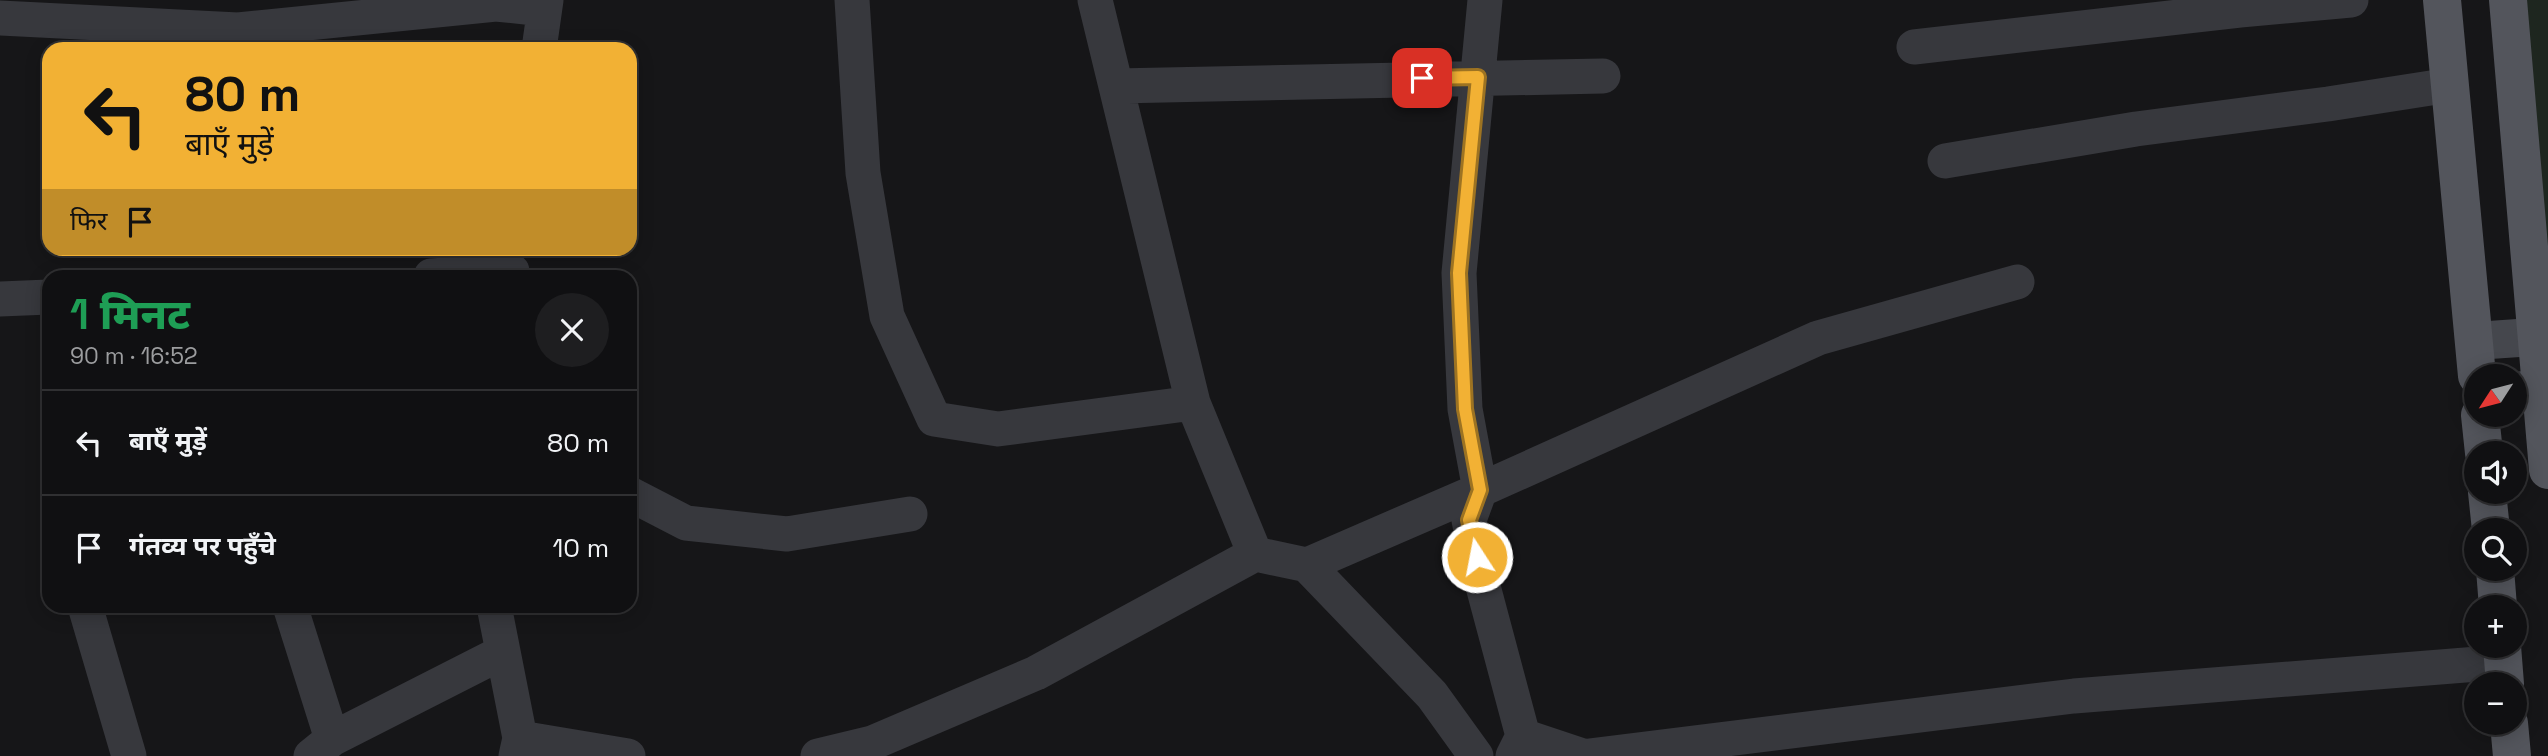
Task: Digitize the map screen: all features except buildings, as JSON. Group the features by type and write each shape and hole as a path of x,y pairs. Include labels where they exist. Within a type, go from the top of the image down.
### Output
{"main road":[{"path":"2442,0 2476,359"},
{"path":"2508,0 2542,336 2535,389 2548,471"},
{"path":"2509,735 2512,756"}],"street":[{"path":"852,0 863,173 887,316 934,419 998,429 1193,403"},
{"path":"1095,0 1193,403 1255,554"},
{"path":"1485,0 1459,273 1465,409 1480,490 1469,520 1518,746 1583,756"},
{"path":"1914,47 2239,9 2351,0"},
{"path":"0,18 239,30 496,4 545,5 540,42"},
{"path":"1116,86 1603,76"},
{"path":"1945,161 2136,129 2450,85"},
{"path":"475,270 512,265"},
{"path":"1307,565 1818,338 2017,282"},
{"path":"0,299 42,297"},
{"path":"2476,359 2542,336"},
{"path":"637,498 686,523 787,534 910,514"},
{"path":"818,756 872,743 1036,673 1255,554 1307,565 1432,695 1476,756"},
{"path":"87,613 129,756"},
{"path":"292,613 321,748 503,652"},
{"path":"495,613 518,747 628,756"},
{"path":"1589,756 2074,696 2503,664"}],"shaded area":[{"path":"2507,0 2548,0 2548,336"}],"route":[{"path":"1422,78 1478,77 1459,273 1465,409 1480,490 1469,520 1477,557"}]}
